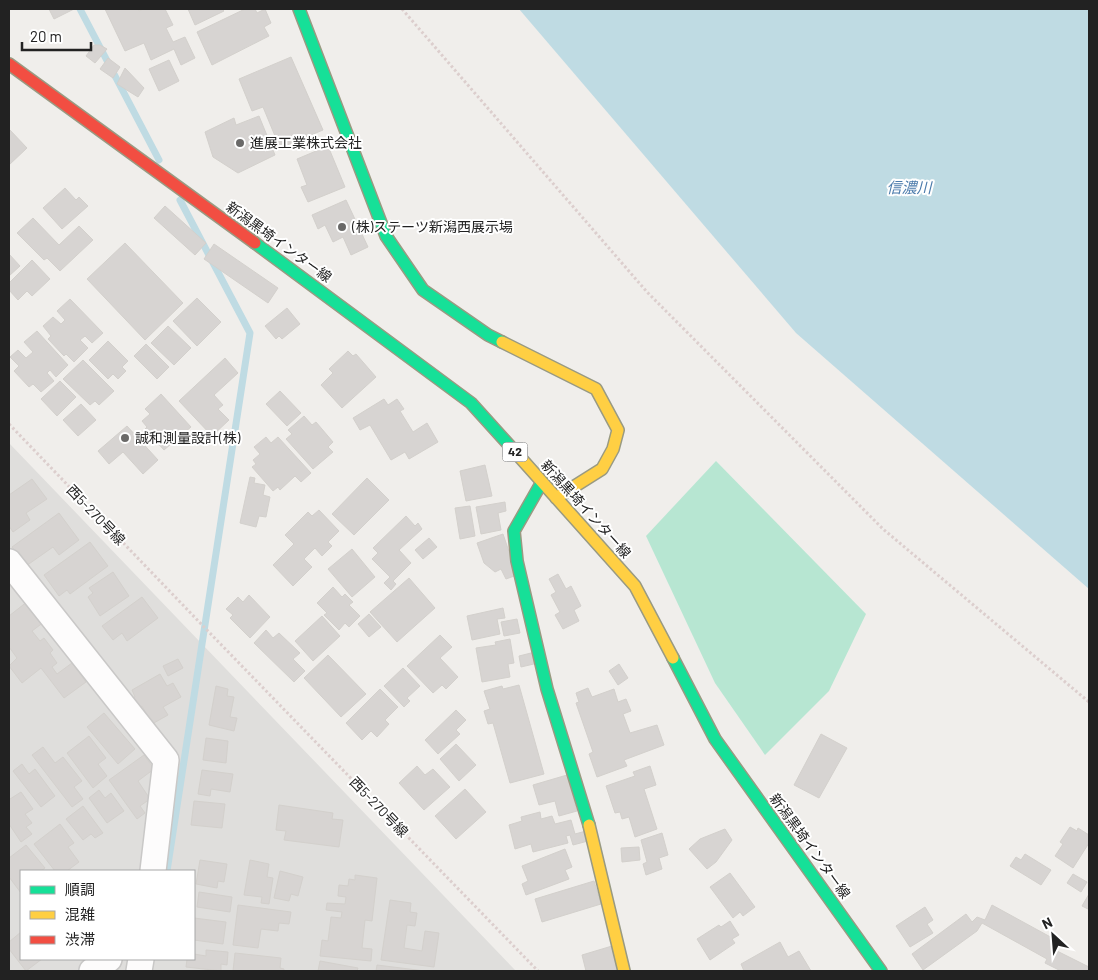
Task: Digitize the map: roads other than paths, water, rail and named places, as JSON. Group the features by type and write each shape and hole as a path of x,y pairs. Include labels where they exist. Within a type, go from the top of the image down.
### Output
{"main road":[{"path":"299,9 386,236 423,290 488,336 596,389 618,430 613,449 602,470 556,498"},
{"name":"新潟黒埼インター線","path":"9,64 471,403 635,586 715,739 881,971"},
{"path":"542,482 514,531 517,561 547,689 593,838 624,971"}],"street":[{"path":"9,562 166,760 153,870"},
{"path":"92,971 108,960"}],"water":[{"name":"信濃川","path":"519,9 1089,9 1089,589 796,333"}],"waterway":[{"path":"80,9 159,160"},
{"path":"167,870 250,333 180,200"}],"place":[{"name":"進展工業株式会社","path":"240,143"},
{"name":"(株)ステーツ新潟西展示場","path":"342,227"},
{"name":"誠和測量設計(株)","path":"125,438"}]}
